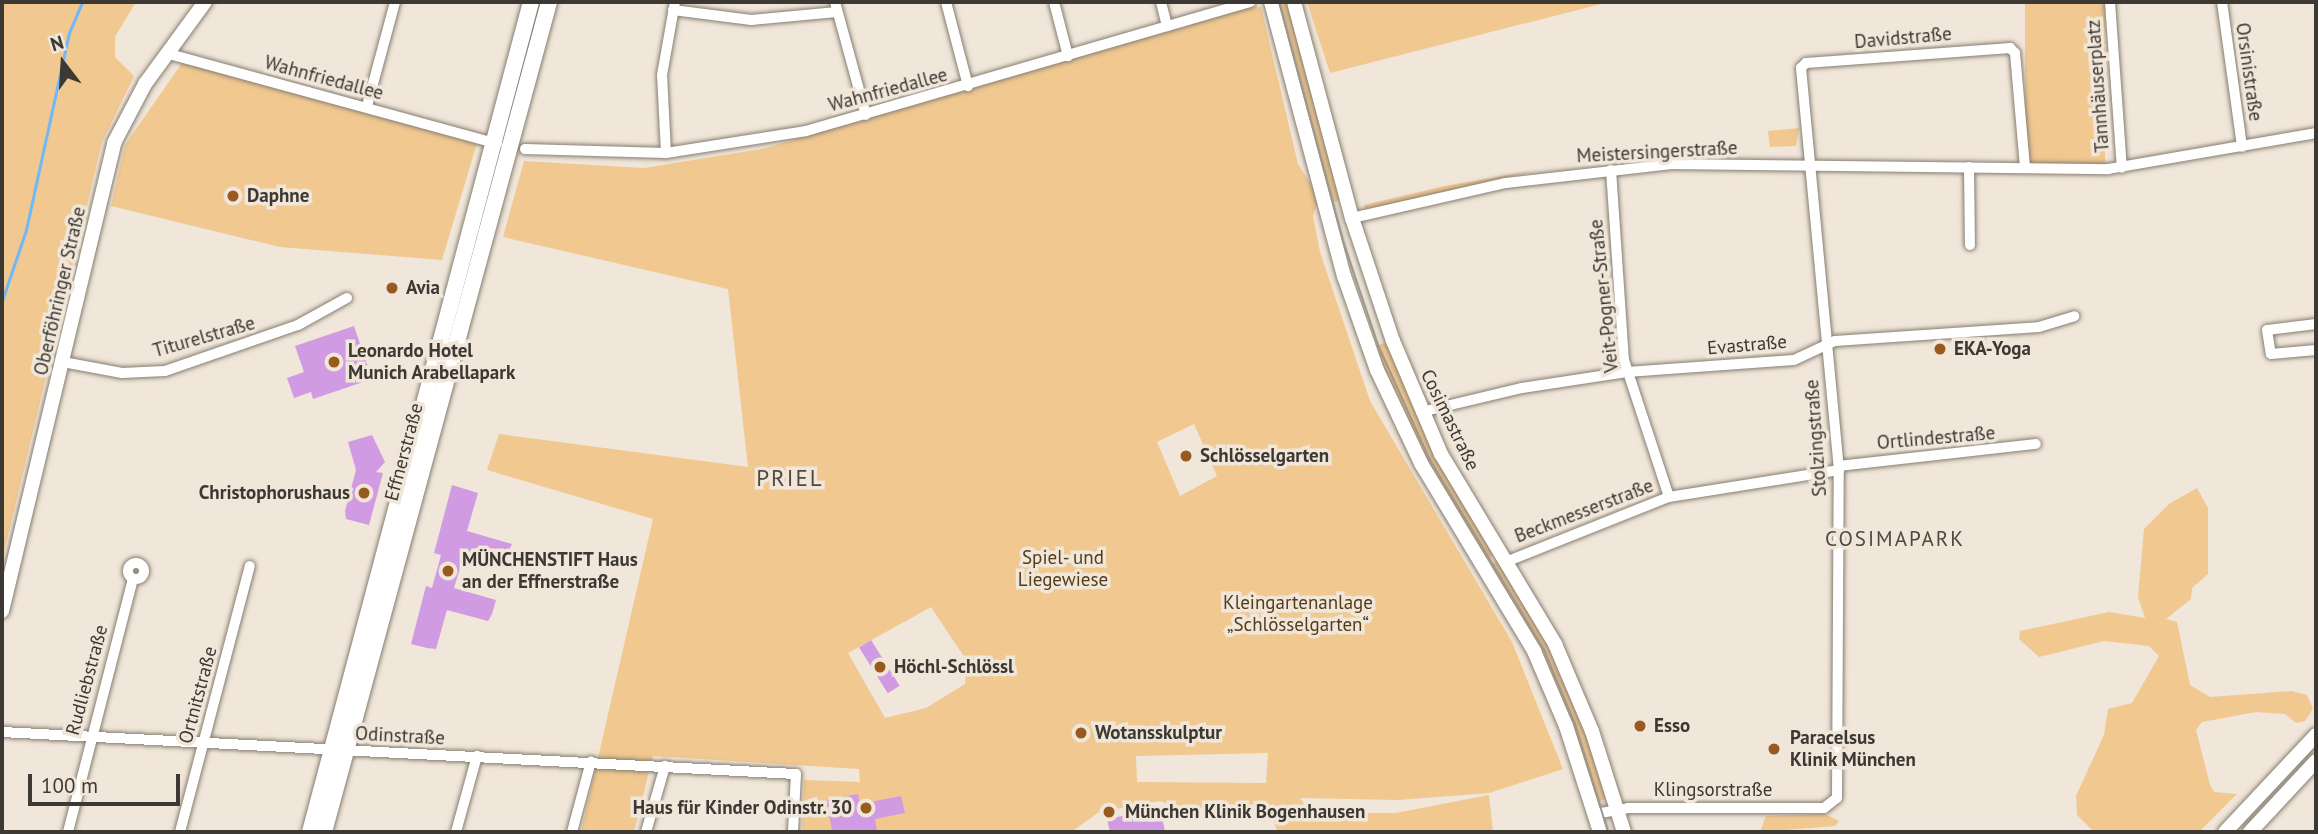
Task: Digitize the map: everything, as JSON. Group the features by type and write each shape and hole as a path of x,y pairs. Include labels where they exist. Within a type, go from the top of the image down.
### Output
{"main road":[{"name":"Oberföhringer Straße","path":"2,611 114,143 140,94 205,2"},
{"name":"Effnerstraße","path":"324,832 339,750 531,2"},
{"name":"Effnerstraße","path":"310,832 339,750 518,148 549,2"},
{"path":"1271,2 1329,226 1382,381 1422,465 1528,640 1566,726 1600,832"},
{"name":"Cosimastraße","path":"1294,2 1352,219 1421,412 1508,561 1575,688 1624,832"},
{"path":"1329,226 1352,219"},
{"path":"2225,832 2316,735"},
{"path":"2255,831 2316,761"}],"street":[{"path":"367,106 395,2"},
{"path":"946,2 968,86"},
{"path":"1054,2 1068,56"},
{"path":"1161,2 1167,26"},
{"name":"Wahnfriedallee","path":"169,54 367,106 494,144 518,148 666,153 866,115 1251,2"},
{"name":"Tannhäuserplatz","path":"2110,2 2122,168"},
{"name":"Orsinistraße","path":"2222,2 2242,147"},
{"path":"666,153 662,75 674,6 751,20 836,7 866,115"},
{"name":"Davidstraße","path":"1801,68 1806,63 2010,48 2015,53 2025,168"},
{"name":"Stolzingstraße","path":"1801,68 1839,468 1839,783 1832,805"},
{"name":"Meistersingerstraße","path":"1352,219 1506,183 1611,170 1688,164 2122,168 2316,133"},
{"path":"1969,167 1969,245"},
{"name":"Veit-Pogner-Straße","path":"1611,170 1627,372 1669,497"},
{"name":"Titurelstraße","path":"63,362 122,373 165,371 298,325 347,298"},
{"name":"Evastraße","path":"1421,412 1522,388 1627,372 1794,359 1826,344 2039,327 2074,316"},
{"path":"2316,324 2267,330 2271,354 2316,350"},
{"name":"Ortlindestraße","path":"1839,468 2036,444"},
{"name":"Beckmesserstraße","path":"1508,561 1669,497 1839,468"},
{"name":"Ortnitstraße","path":"180,832 250,566"},
{"name":"Rudliebstraße","path":"68,832 90,735 133,579"},
{"name":"Odinstraße","path":"2,732 590,761 796,774 793,832"},
{"path":"456,832 477,756"},
{"path":"572,832 590,761"},
{"path":"646,832 664,766"},
{"name":"Klingsorstraße","path":"1595,814 1618,808 1832,805"}],"green space":[{"path":"2,2 136,2 115,37 115,57 134,76 102,142 2,561"},
{"path":"1291,2 1344,199 1328,203 1276,6"},
{"path":"1307,2 1609,2 1330,73"},
{"path":"2025,2 2105,2 2105,164 2025,164"},
{"path":"1247,6 1261,7 1298,164 1319,197 1313,216 1320,252 1370,401 1512,642 1563,769 1489,793 1398,800 1300,798 1310,813 1396,813 1489,795 1493,832 1277,832 1273,816 1262,810 1180,808 1160,801 1099,812 1071,832 802,832 804,780 860,782 859,769 653,756 634,832 581,832 653,519 487,470 499,434 748,467 728,289 503,237 524,161 644,168 762,149","holes":["1194,424 1217,476 1180,496 1157,442","931,607 967,661 965,684 926,708 885,718 848,653","1268,753 1266,783 1137,782 1136,756"]},
{"path":"184,60 477,143 442,260 280,247 111,206 125,145"},
{"path":"1799,128 1796,146 1770,147 1768,131"},
{"path":"1538,170 1366,210 1364,205 1445,186"},
{"path":"1390,341 1499,552 1486,560 1419,450 1372,347"},
{"path":"2197,488 2208,508 2208,574 2192,588 2191,599 2166,619 2177,622 2190,685 2210,697 2292,691 2307,695 2313,709 2305,721 2296,723 2285,714 2256,712 2202,722 2196,730 2210,785 2214,792 2237,794 2199,832 2094,832 2077,815 2076,796 2104,735 2108,709 2132,703 2159,656 2149,646 2104,641 2039,657 2019,639 2020,631 2109,612 2145,618 2138,597 2144,529 2169,504"},
{"path":"1503,557 1580,708 1609,798 1597,802 1533,640 1490,565"},
{"path":"1825,814 1839,821 1835,826 1760,832 1766,816"}],"building":[{"name":"Leonardo Hotel Munich Arabellapark","path":"354,326 372,379 313,399 311,392 294,398 287,378 304,372 295,346"},
{"name":"Christophorushaus","path":"372,435 385,462 376,472 383,473 369,525 346,519 345,511 356,470 348,442"},
{"name":"MÜNCHENSTIFT Haus an der Effnerstraße","path":"452,485 478,493 467,531 512,544 503,565 464,555 454,588 496,600 492,614 488,621 447,610 436,649 427,648 411,644 426,586 432,588 441,555 434,553"},
{"name":"Höchl-Schlössl","path":"871,640 900,686 888,693 859,647"},
{"name":"Haus für Kinder Odinstr. 30","path":"858,794 860,804 901,796 905,813 875,819 877,831 832,830 826,800"},
{"path":"1160,809 1165,831 1110,832 1107,819"}],"waterway":[{"path":"2,301 26,230 69,33 82,2"}],"tram line":[{"path":"1279,2 1343,241 1378,345 1430,460 1544,650 1575,724 1608,832"}],"place":[{"name":"Daphne","path":"233,196"},
{"name":"Avia","path":"392,288"},
{"name":"EKA-Yoga","path":"1940,349"},
{"name":"Leonardo Hotel Munich Arabellapark","path":"334,362"},
{"name":"Schlösselgarten","path":"1186,456"},
{"name":"Christophorushaus","path":"364,493"},
{"name":"MÜNCHENSTIFT Haus an der Effnerstraße","path":"448,571"},
{"name":"Höchl-Schlössl","path":"880,667"},
{"name":"Esso","path":"1640,726"},
{"name":"Wotansskulptur","path":"1081,733"},
{"name":"Paracelsus Klinik München","path":"1774,749"},
{"name":"Haus für Kinder Odinstr. 30","path":"866,808"},
{"name":"München Klinik Bogenhausen","path":"1109,812"}],"district":[{"name":"PRIEL","path":"790,478"},
{"name":"COSIMAPARK","path":"1895,539"}],"park label":[{"name":"Spiel- und Liegewiese","path":"1063,569"},
{"name":"Kleingartenanlage „Schlösselgarten“","path":"1298,614"}]}
